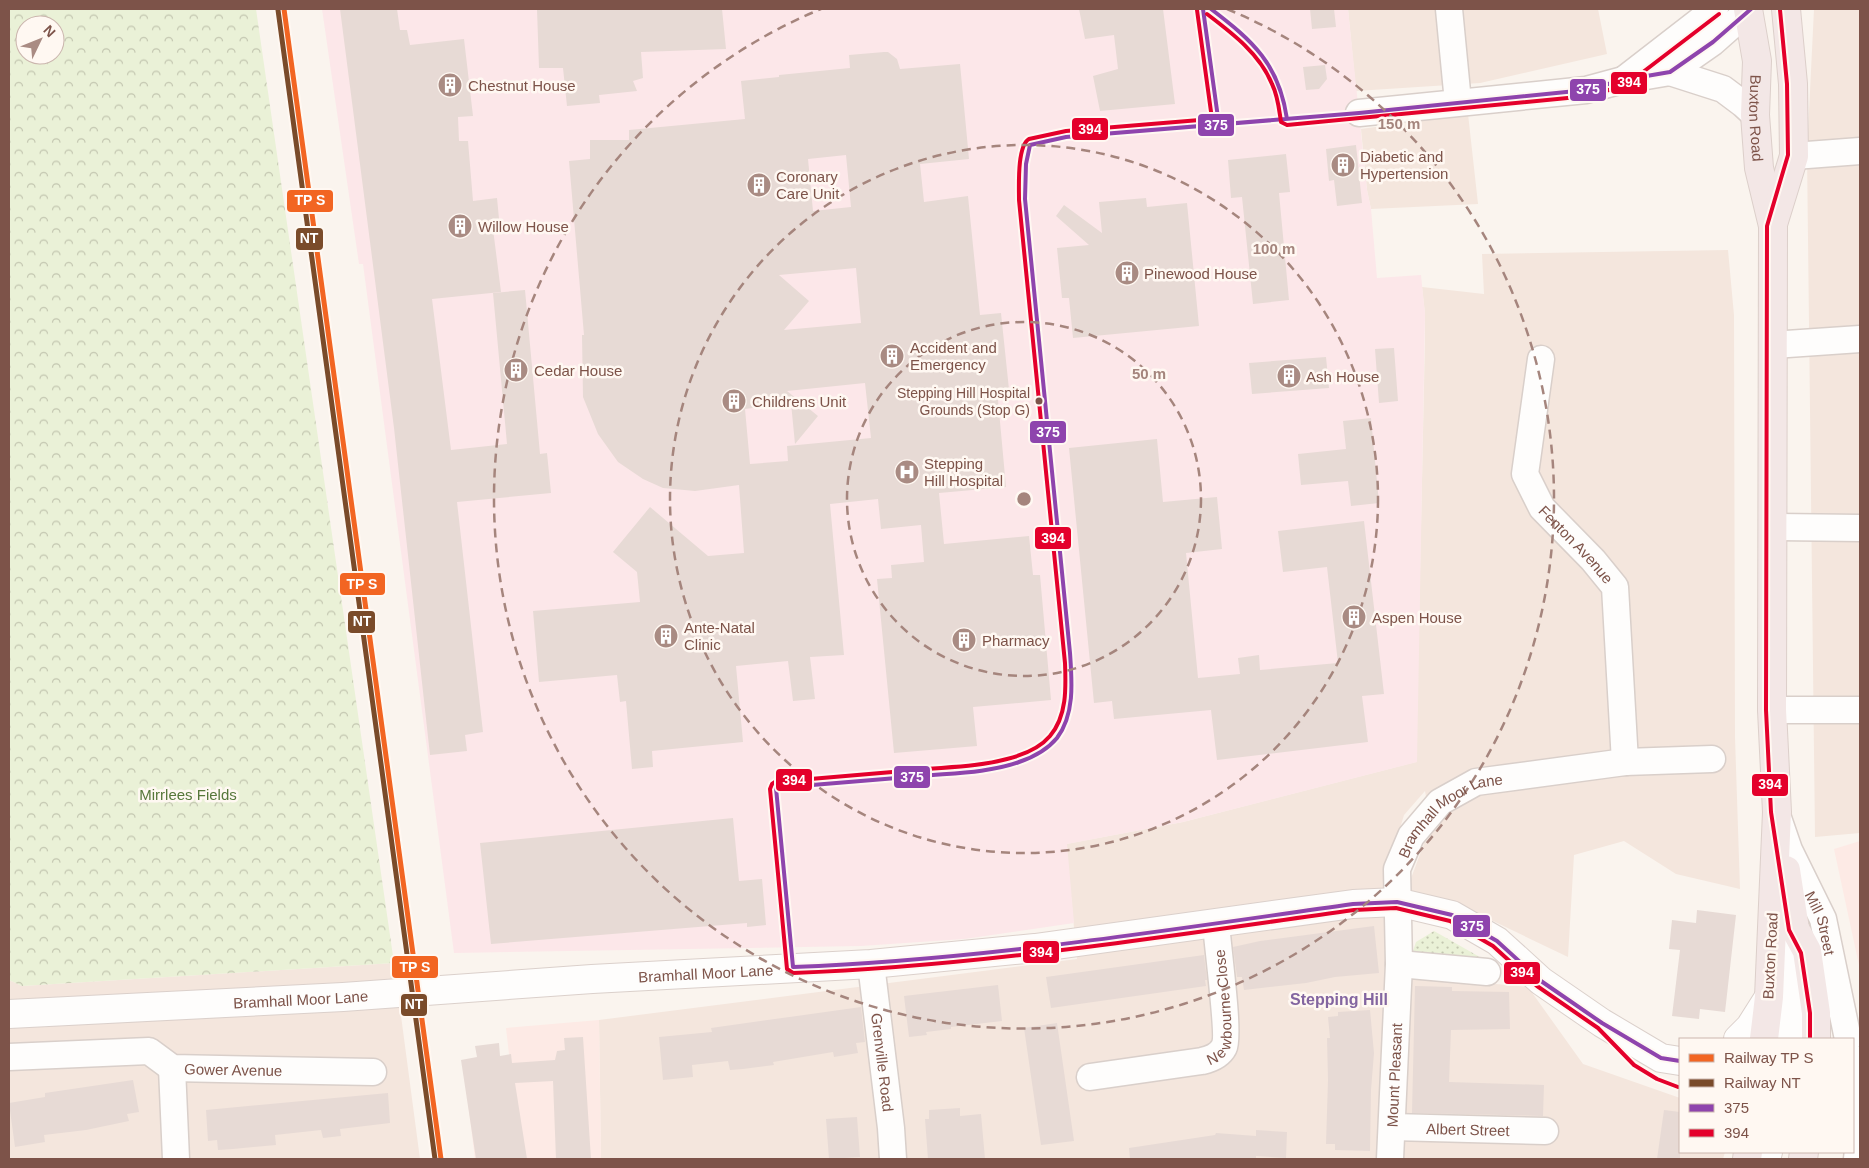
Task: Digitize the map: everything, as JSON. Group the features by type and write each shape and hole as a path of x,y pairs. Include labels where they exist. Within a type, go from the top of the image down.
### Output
{"highway":[{"name":"Buxton Road","path":"1749,9 1757,61 1755,115 1759,168 1773,226 1772,710 1777,812 1769,997 1764,1038"},
{"name":"Buxton Road","path":"1773,226 1794,156 1793,84 1787,9"},
{"name":"Buxton Road","path":"1777,812 1795,929 1807,950 1816,1013 1816,1038"}],"street":[{"path":"1449,9 1458,102"},
{"path":"1623,80 1715,9"},
{"path":"1359,113 1586,90 1623,80 1670,72 1713,42 1749,9"},
{"path":"1670,72 1723,89 1744,104 1755,115"},
{"path":"1794,156 1860,151"},
{"path":"1773,344 1860,339"},
{"name":"Fenton Avenue","path":"1541,359 1525,474 1542,508 1593,560 1615,587 1624,762"},
{"path":"1773,527 1860,528"},
{"path":"1772,710 1860,710"},
{"name":"Bramhall Moor Lane","path":"9,1014 343,997 537,983 871,964 1035,948 1352,904 1398,902 1397,869 1411,836 1440,802 1476,782 1624,762 1712,759"},
{"name":"Mill Street","path":"1777,812 1789,850 1822,919 1848,1038"},
{"path":"1398,902 1452,915 1497,941 1540,981 1602,1023 1674,1058"},
{"name":"Mount Pleasant","path":"1390,1159 1399,964 1398,902"},
{"name":"Newbourne Close","path":"1090,1077 1202,1061 1218,1054 1226,1045 1216,923"},
{"path":"1788,1038 1795,929"},
{"name":"Grenville Road","path":"871,964 892,1128 893,1159"},
{"path":"1399,964 1488,972"},
{"path":"1739,1038 1750,1027 1769,997"},
{"path":"1602,1023 1638,1060 1660,1073 1679,1081"},
{"name":"Gower Avenue","path":"9,1057 149,1051 172,1068 373,1072"},
{"path":"1854,1067 1860,1124"},
{"path":"172,1068 176,1159"},
{"name":"Albert Street","path":"1392,1127 1545,1131"},
{"path":"1858,1159 1860,1132"}],"shaded area":[{"name":"Stepping Hill Hospital","path":"322,9 1348,9 1377,278 1421,275 1425,314 1417,762 1183,822 1067,844 1074,923 964,939 861,946 454,953 363,264 359,264"},
{"path":"1348,9 1598,9 1607,54 1480,83 1356,91"},
{"path":"1814,9 1860,9 1860,833 1815,837 1807,153"},
{"path":"1468,114 1478,204 1371,209 1367,190 1361,129"},
{"path":"1728,250 1734,315 1735,737 1740,889 1676,874 1624,841 1574,855 1568,957 1468,909 1407,889 1431,825 1425,791 1404,815 1386,874 1388,922 1377,1159 601,1159 599,1020 1077,959 1066,844 1183,822 1416,762 1425,339 1422,287 1484,294 1482,254"},
{"path":"1860,841 1860,970 1834,849"},
{"path":"394,963 420,1159 9,1159 9,980 22,986"},
{"path":"1408,976 1528,987 1583,1064 1679,1098 1679,1153 1725,1153 1723,1159 1403,1159"},
{"path":"599,1020 601,1159 475,1159 464,1070 510,1063 506,1028"}],"green space":[{"name":"Mirrlees Fields","path":"9,9 256,9 394,963 22,986 9,980"},
{"path":"1434,931 1485,960 1412,954 1416,942"}],"building":[{"path":"340,9 397,9 400,30 407,30 410,45 464,39 473,116 458,117 459,141 468,141 473,201 497,198 500,229 493,229 501,292 432,299 451,450 507,444 493,293 525,290 540,454 547,453 551,493 457,502 483,732 465,735 467,751 430,755 394,428"},
{"path":"537,9 722,9 726,49 641,52 643,78 633,81 637,91 599,95 600,103 567,106 563,68 539,68"},
{"path":"1079,9 1163,9 1175,104 1100,111 1093,76 1118,69 1114,35 1085,39"},
{"path":"1310,9 1334,9 1336,27 1312,29"},
{"path":"888,52 897,59 900,69 960,64 969,159 920,164 924,202 968,196 980,315 1001,313 1010,399 998,400 1006,487 939,493 944,544 1029,536 1033,575 1040,575 1051,700 973,707 977,746 894,753 877,579 892,578 891,565 924,562 921,525 881,529 878,499 830,504 844,655 810,657 815,699 793,701 788,661 736,666 743,742 652,751 653,767 632,769 626,701 620,702 617,675 539,682 533,611 640,602 637,572 613,552 650,507 708,556 744,553 739,485 695,491 663,488 643,479 618,462 598,434 583,397 582,335 584,335 569,161 590,159 590,140 629,140 629,130 745,119 741,81 850,68 849,55","holes":["846,155 851,207 813,211 808,159","856,268 861,323 784,330 809,301 779,275","865,383 871,438 787,446 788,461 750,464 745,409 791,403 795,444 818,416 787,391"]},
{"path":"1325,65 1327,79 1319,89 1306,90 1303,67"},
{"name":"Diabetic and Hypertension","path":"1356,145 1362,203 1337,206 1334,180 1329,181 1326,149"},
{"path":"1286,154 1290,192 1279,193 1289,300 1253,304 1242,197 1231,198 1228,160"},
{"name":"Pinewood House","path":"1146,198 1147,207 1187,203 1199,326 1073,338 1069,298 1062,298 1057,248 1089,245 1056,216 1064,205 1102,233 1099,202"},
{"path":"1394,348 1398,401 1379,403 1375,349"},
{"name":"Ash House","path":"1326,357 1329,388 1252,394 1249,363"},
{"path":"1371,418 1379,503 1351,506 1348,481 1301,485 1298,454 1346,449 1343,421"},
{"path":"1157,439 1163,502 1217,497 1222,549 1186,553 1198,678 1240,674 1238,658 1259,655 1260,670 1338,663 1327,567 1283,572 1278,531 1364,521 1384,694 1362,696 1368,742 1217,760 1211,710 1114,719 1112,701 1094,703 1069,448"},
{"path":"733,818 739,881 762,879 766,925 747,927 747,923 491,944 480,843"},
{"path":"1697,910 1736,915 1725,1012 1700,1009 1699,1019 1672,1016 1680,950 1669,949 1672,920 1696,923"},
{"path":"1374,926 1379,973 1335,977 1306,983 1244,990 1242,977 1237,977 1233,947 1260,941"},
{"path":"1204,955 1206,986 1051,1008 1046,977"},
{"path":"998,985 1002,1021 951,1027 951,1029 926,1032 927,1035 909,1037 904,996"},
{"path":"1415,986 1452,987 1452,991 1509,992 1510,1029 1451,1030 1449,1082 1544,1085 1543,1116 1412,1113"},
{"path":"861,1007 865,1042 856,1043 858,1053 834,1057 833,1052 773,1062 774,1065 730,1070 728,1061 692,1065 693,1077 663,1080 659,1037 712,1032 711,1028"},
{"path":"1370,1010 1374,1053 1370,1151 1335,1150 1335,1144 1326,1144 1327,1038 1330,1038 1328,1017 1338,1016 1338,1012"},
{"path":"1057,1023 1074,1141 1041,1145 1024,1028"},
{"path":"583,1037 591,1159 556,1159 553,1081 515,1083 527,1159 476,1159 461,1060 477,1057 475,1046 499,1043 500,1056 511,1054 512,1063 555,1060 557,1051 565,1050 564,1038"},
{"path":"133,1080 139,1112 127,1114 129,1121 86,1130 44,1135 45,1142 15,1147 9,1103 45,1097 45,1093"},
{"path":"388,1093 390,1123 340,1129 341,1136 323,1138 321,1130 275,1135 276,1145 218,1150 217,1140 208,1141 206,1110"},
{"path":"960,1108 960,1116 981,1114 985,1159 928,1159 925,1119 929,1119 929,1110"},
{"path":"1664,1110 1679,1112 1680,1159 1657,1159"},
{"path":"857,1117 860,1157 829,1159 826,1119"},
{"path":"1256,1130 1287,1132 1286,1158 1256,1156 1256,1159 1130,1159 1129,1148 1215,1135 1216,1133 1256,1136"}],"transit line":[{"path":"284,9 441,1159"},
{"name":"375","path":"1203,9 1219,125"},
{"name":"375","path":"1211,9 1251,43 1271,68 1278,83 1287,119"},
{"name":"375","path":"1030,145 1066,137 1359,113 1586,90 1623,80 1670,72 1713,42 1751,9"},
{"name":"394","path":"1197,10 1212,119 1066,131 1029,139 1022,150 1019,200 1065,663 1065,692 1060,720 1046,741 1036,748 1019,756 996,762 775,782 772,784 770,789 787,969 793,973 934,964 1004,957 1144,940 1354,910 1396,908 1450,921 1493,946 1537,986 1598,1028 1634,1065 1657,1079 1678,1087"},
{"name":"394","path":"1780,10 1787,84 1788,155 1767,226 1766,710 1771,812 1789,930 1801,953 1810,1013 1810,1038"},
{"name":"394","path":"1207,14 1244,45 1260,63 1276,93 1281,122 1287,125 1588,96 1626,85 1719,14"},
{"name":"375","path":"1030,145 1026,164 1025,199 1070,653 1071,697 1067,719 1063,729 1049,746 1030,758 1007,766 970,772 776,788 793,967 934,958 1004,951 1144,934 1353,904 1397,902 1452,915 1497,941 1541,981 1602,1023 1661,1058 1679,1061"}],"rail line":[{"name":"NT","path":"278,10 435,1159"}],"place":[{"name":"Chestnut House","path":"450,85"},
{"name":"Diabetic and Hypertension","path":"1343,165"},
{"name":"Coronary Care Unit","path":"759,185"},
{"name":"Willow House","path":"460,226"},
{"name":"Pinewood House","path":"1127,273"},
{"name":"Accident and Emergency","path":"892,356"},
{"name":"Cedar House","path":"516,370"},
{"name":"Ash House","path":"1289,376"},
{"name":"Childrens Unit","path":"734,401"},
{"name":"Stepping Hill Hospital Grounds (Stop G)","path":"1039,401"},
{"name":"Stepping Hill Hospital","path":"907,472"},
{"name":"Aspen House","path":"1354,617"},
{"name":"Ante-Natal Clinic","path":"666,636"},
{"name":"Pharmacy","path":"964,640"}],"district":[{"name":"Stepping Hill","path":"1339,999"}]}
